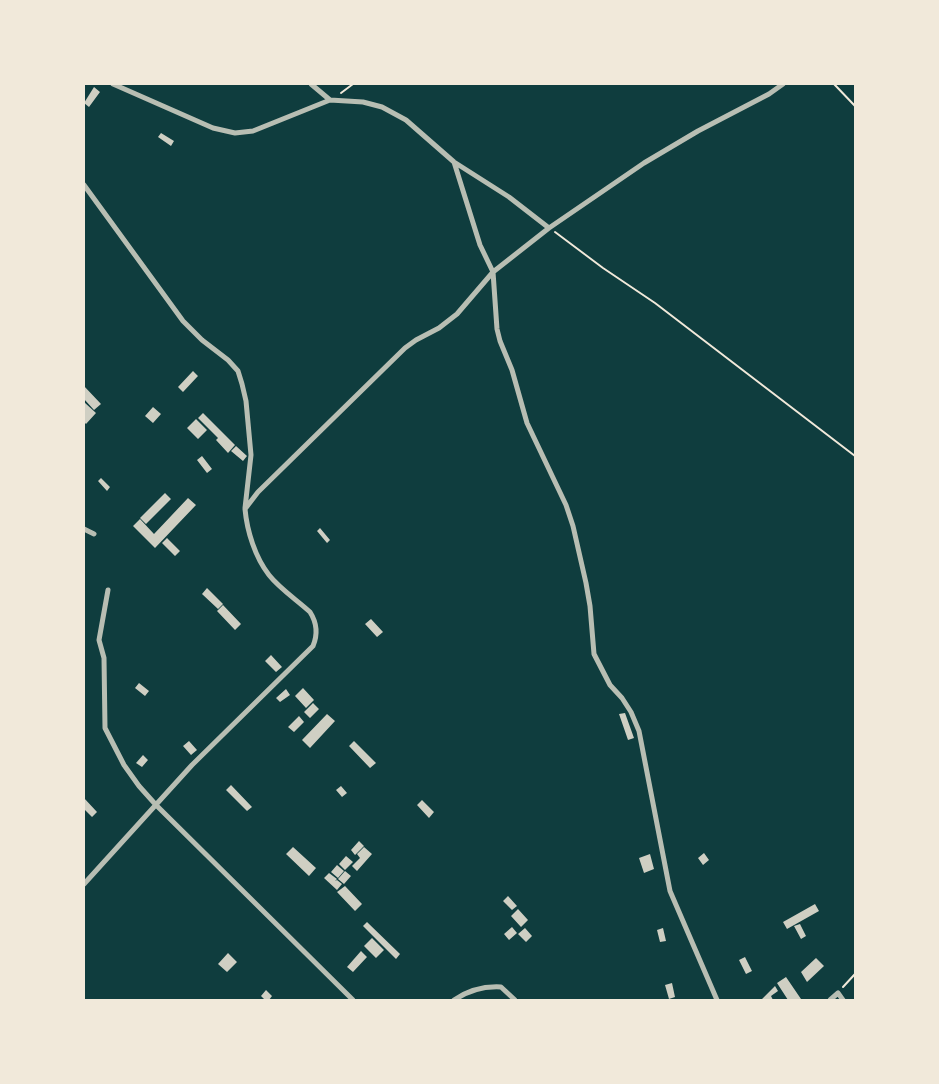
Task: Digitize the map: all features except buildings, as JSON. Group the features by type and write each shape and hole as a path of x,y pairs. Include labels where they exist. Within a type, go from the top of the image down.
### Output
{"street":[{"path":"113,84 213,128 235,133 254,130 330,100 363,102 382,107 406,120 454,162 509,198 549,228"},
{"path":"311,84 330,100"},
{"path":"245,509 270,480 405,348 439,328 457,314 493,272 549,228 644,163 698,131 769,94 783,84"},
{"path":"454,162 480,245 493,272 497,329 500,341 512,370 527,423 566,505 581,554 590,606 594,654 610,685 631,712 639,731 670,891 717,1000"},
{"path":"84,185 183,321 202,340 228,360 238,372 246,401 251,455 245,509 246,523 261,562 270,576 310,612 315,619 316,637 313,646 192,765 84,884"},
{"path":"84,529 94,534"},
{"path":"108,590 99,640 104,658 106,728 124,764 139,786 156,805 353,1000"},
{"path":"454,1000 467,992 487,986 501,987 515,1000"},
{"path":"830,1000 838,993 842,1000"}],"path":[{"path":"330,100 353,84"},
{"path":"834,84 855,106"},
{"path":"549,228 655,303 855,456"},
{"path":"838,993 855,974"}]}
